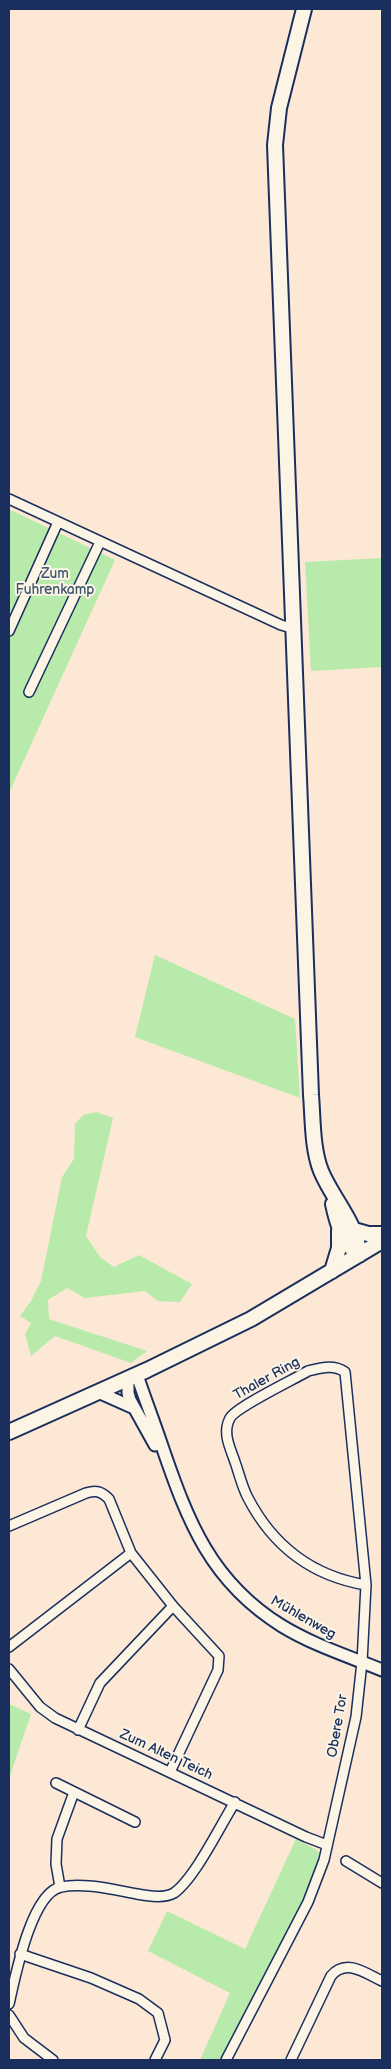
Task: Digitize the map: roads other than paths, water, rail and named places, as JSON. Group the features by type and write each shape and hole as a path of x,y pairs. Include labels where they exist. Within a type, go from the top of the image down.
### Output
{"main road":[{"path":"304,9 278,108 275,145 311,1095 316,1151 320,1170 354,1230 359,1255"},
{"path":"332,1194 339,1227 339,1248 332,1271"},
{"path":"339,1227 351,1249 359,1255"},
{"path":"354,1230 368,1234 382,1234"},
{"path":"9,1432 133,1377 251,1318 382,1241"}],"street":[{"path":"9,499 281,625 294,626"},
{"path":"9,630 58,522"},
{"path":"30,692 100,542"},
{"name":"Thaler Ring","path":"345,1372 332,1367 308,1371 234,1412 227,1425 227,1436 248,1497 265,1526 285,1547 306,1564 330,1577 366,1586"},
{"name":"Obere Tor","path":"226,2060 308,1902 327,1846 356,1717 362,1662 366,1586 345,1372"},
{"name":"Mühlenweg","path":"133,1377 128,1393 134,1408 168,1466"},
{"name":"Mühlenweg","path":"133,1377 186,1511 205,1549 222,1574 254,1606 284,1627 322,1647 382,1670"},
{"path":"98,1392 134,1408"},
{"path":"9,1526 95,1490 102,1492 109,1499 131,1553 173,1606 219,1656 218,1670 170,1772"},
{"path":"9,1646 131,1553"},
{"path":"78,1730 100,1683 173,1606"},
{"name":"Zum Alten Teich","path":"9,1668 40,1707 78,1730 235,1802 306,1838 327,1846"},
{"path":"56,1783 135,1822"},
{"path":"60,1887 56,1864 57,1839 74,1792"},
{"path":"9,2004 20,1954 41,1902 60,1887 98,1886 152,1897 172,1894 187,1882 235,1802"},
{"path":"346,1860 382,1883"},
{"path":"20,1954 91,1978 139,1999 158,2013 165,2040 155,2060"},
{"path":"291,2060 331,1976 337,1969 353,1967 382,1981"},
{"path":"9,2015 24,2038 53,2060"}],"park label":[{"name":"Zum Fuhrenkamp","path":"55,582"}]}
